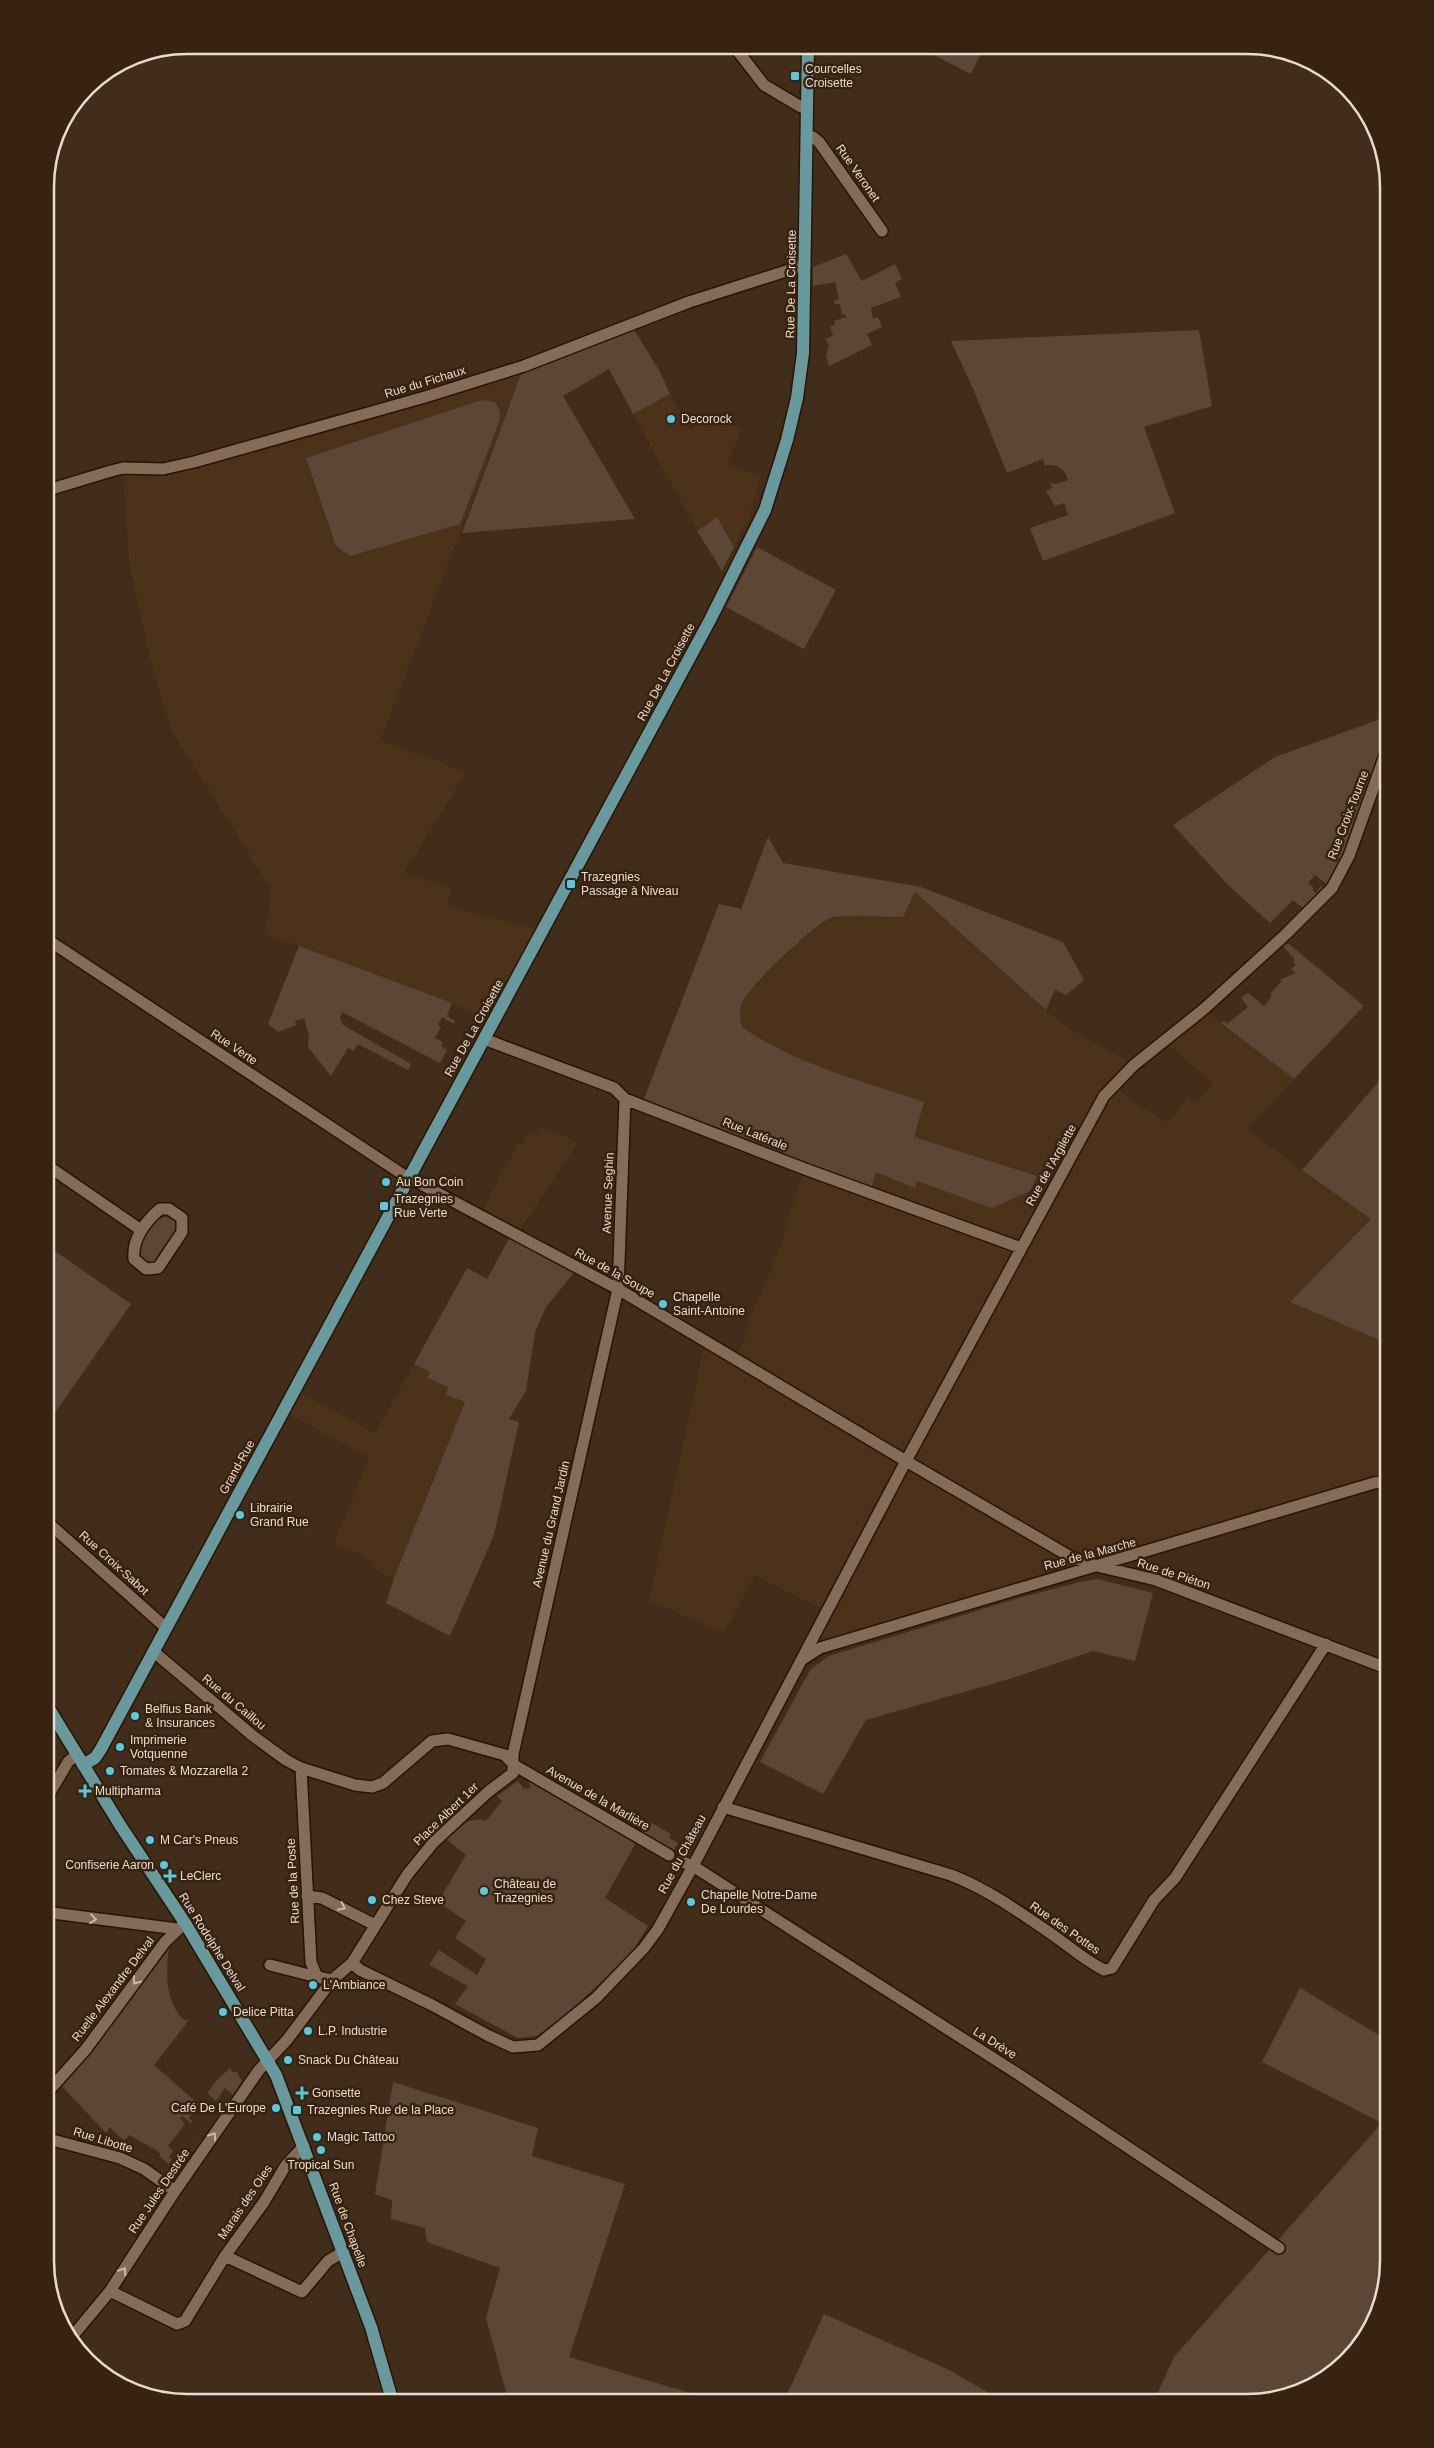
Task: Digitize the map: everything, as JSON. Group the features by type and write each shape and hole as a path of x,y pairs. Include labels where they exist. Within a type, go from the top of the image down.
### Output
{"main road":[{"name":"Rue De La Croisette","path":"408,1178 710,620 759,523 782,459 796,404 804,339 808,54"},
{"name":"Grand-Rue","path":"80,1759 95,1758 101,1749 408,1178"},
{"name":"Rue Rodolphe Delval","path":"54,1717 181,1926 268,2060"},
{"name":"Rue de Chapelle","path":"268,2060 304,2146 371,2327 390,2394"}],"street":[{"path":"740,54 764,85 801,107 808,107"},
{"name":"Rue Veronet","path":"807,137 812,137 819,142 882,231"},
{"name":"Rue du Fichaux","path":"54,488 123,468 163,469 194,462 425,397 524,366 690,302 805,265"},
{"name":"Rue Croix-Tourne","path":"1286,936 1332,888 1349,856 1380,769"},
{"name":"Rue de l'Argilette","path":"906,1461 1104,1096 1114,1084 1204,1009 1286,936"},
{"name":"Rue Verte","path":"54,944 280,1096 408,1178"},
{"name":"Rue Latérale","path":"484,1039 614,1088 625,1099 805,1169 1021,1248"},
{"name":"Avenue Seghin","path":"618,1289 625,1099"},
{"path":"54,1170 141,1230"},
{"name":"Rue de la Soupe","path":"408,1178 618,1289 906,1461"},
{"path":"160,1209 168,1209 182,1218 182,1232 158,1268 152,1270 146,1269 134,1259 134,1243 141,1230 160,1209"},
{"name":"Avenue du Grand Jardin","path":"514,1765 513,1754 618,1289"},
{"name":"Rue de Piéton","path":"906,1461 1069,1556 1097,1566 1156,1580 1380,1665"},
{"name":"Rue du Château","path":"352,1963 360,1970 432,2005 487,2036 513,2047 538,2045 573,2018 603,1991 644,1948 658,1929 906,1461"},
{"name":"Rue de la Marche","path":"802,1660 820,1648 1380,1484"},
{"name":"Rue Croix-Sabot","path":"54,1528 166,1627"},
{"name":"Rue des Pottes","path":"723,1807 809,1831 951,1875 974,1884 1052,1934 1088,1962 1104,1970 1112,1968 1154,1900 1175,1878 1326,1644"},
{"name":"Rue du Caillou","path":"153,1652 253,1736 286,1760 301,1768 364,1787 372,1787 383,1783 432,1741 448,1739 505,1755 514,1765"},
{"path":"54,1786 68,1762 80,1759"},
{"name":"Avenue de la Marlière","path":"514,1765 669,1855"},
{"name":"Place Albert 1er","path":"332,1980 352,1963 407,1875 433,1843 488,1792 513,1773 514,1765"},
{"name":"Rue de la Poste","path":"301,1768 311,1962 317,1977"},
{"path":"680,1861 693,1866"},
{"name":"La Drève","path":"693,1866 1021,2076 1279,2248"},
{"path":"307,1896 322,1898 376,1925"},
{"path":"54,1913 181,1926"},
{"name":"Ruelle Alexandre Delval","path":"54,2085 86,2049 181,1926"},
{"path":"270,1965 332,1980"},
{"name":"Rue Jules Destrée","path":"75,2334 110,2291 175,2191 268,2060 287,2040 332,1980"},
{"name":"Rue Libotte","path":"54,2140 120,2158 144,2169 175,2191"},
{"name":"Marais des Oies","path":"304,2146 286,2165 264,2202 225,2256 302,2292 328,2261 343,2252"},
{"path":"110,2291 177,2324 185,2321 225,2256"}],"shaded area":[{"path":"932,54 981,54 971,74"},
{"path":"846,254 862,281 895,264 902,279 895,283 901,297 871,308 873,319 878,317 882,327 867,334 872,345 829,366 826,356 829,345 825,339 833,336 830,326 835,325 834,321 846,317 845,314 842,315 840,304 835,304 834,301 839,299 835,282 813,286 813,267"},
{"path":"631,325 659,370 670,394 633,414 609,369 563,396 635,519 462,533 524,366"},
{"path":"1199,330 1212,406 1144,427 1175,513 1043,561 1030,528 1068,515 1064,503 1055,506 1046,491 1052,488 1050,483 1055,484 1068,480 1065,472 1060,468 1045,465 1043,459 1007,473 974,391 951,341"},
{"path":"524,366 381,739 391,745 440,761 465,774 404,873 452,888 447,906 542,931 495,1020 266,934 271,889 171,730 150,659 129,562 123,468 163,469"},
{"path":"670,394 690,430 712,417 742,428 727,465 761,476 750,515 734,547 717,517 697,531 633,414"},
{"path":"482,400 495,402 500,411 500,419 460,524 350,556 336,546 306,458"},
{"path":"717,517 734,547 722,571 697,531"},
{"path":"757,547 836,590 804,649 726,607"},
{"path":"1380,719 1380,767 1332,888 1315,875 1308,883 1314,888 1312,890 1316,893 1321,886 1323,887 1303,908 1293,900 1270,923 1229,886 1173,825 1275,757"},
{"path":"768,837 783,863 921,887 1063,942 1084,980 1066,995 1055,990 1046,1010 915,892 903,917 851,916 833,917 825,921 800,940 758,981 741,1003 740,1010 742,1027 785,1052 830,1071 924,1102 914,1137 1037,1176 1030,1191 992,1208 917,1181 915,1188 876,1172 870,1192 642,1104 719,904 741,909"},
{"path":"915,892 1059,1022 1134,1065 1114,1084 1130,1100 1169,1123 1187,1097 1198,1102 1213,1084 1164,1041 1204,1009 1294,1079 1247,1130 1371,1219 1290,1302 1380,1340 1380,1484 1079,1570 802,1660 827,1611 755,1575 724,1633 649,1600 706,1340 734,1358 746,1337 750,1319 785,1236 783,1234 805,1169 642,1104 719,904 741,909"},
{"path":"1289,944 1364,1006 1294,1079 1221,1023 1224,1021 1227,1024 1248,1007 1241,998 1248,993 1264,1006 1272,996 1270,994 1281,982 1280,980 1295,973 1291,968 1296,966 1293,962 1295,960 1282,945"},
{"path":"299,946 452,1003 447,1016 455,1021 454,1024 442,1017 438,1025 441,1027 435,1038 443,1042 441,1046 447,1050 440,1063 342,1012 340,1018 343,1025 411,1064 408,1070 358,1044 354,1051 348,1048 331,1076 308,1047 309,1036 304,1018 295,1021 296,1025 278,1032 268,1024"},
{"path":"1380,1080 1380,1340 1290,1302 1371,1219 1302,1170"},
{"path":"541,1126 578,1143 516,1235 480,1216 518,1143 522,1145 528,1132 536,1135"},
{"path":"165,1217 171,1218 176,1222 175,1235 154,1264 148,1264 141,1258 140,1246 142,1239 154,1223"},
{"path":"512,1233 578,1268 546,1307 535,1332 526,1391 509,1419 519,1422 494,1535 450,1636 386,1603 394,1578 465,1402 446,1395 448,1387 427,1378 430,1372 414,1364 467,1268 487,1279"},
{"path":"54,1250 131,1304 54,1414"},
{"path":"414,1364 430,1372 427,1378 449,1387 446,1395 465,1402 394,1578 373,1569 375,1563 365,1559 366,1557 334,1544 369,1457 283,1411 295,1390 375,1433"},
{"path":"1098,1579 1153,1593 1135,1661 1093,1651 1006,1680 866,1720 823,1794 760,1762 811,1669 829,1656 1019,1598"},
{"path":"529,1778 637,1841 605,1898 648,1926 630,1955 569,2012 537,2036 518,2038 455,2004 468,1986 429,1965 439,1950 477,1975 486,1959 455,1938 466,1921 438,1902 466,1855 445,1838 469,1821 486,1821 502,1801 497,1796 518,1781 524,1789 530,1788"},
{"path":"648,1821 671,1834 669,1838 678,1843 673,1851 641,1834"},
{"path":"170,1942 167,1973 169,1993 177,2012 184,2020 189,2020 154,2065 203,2108 199,2113 186,2102 182,2105 192,2114 189,2118 193,2121 191,2123 182,2116 180,2119 184,2122 183,2127 168,2146 173,2151 169,2157 172,2159 169,2164 161,2158 159,2152 129,2135 124,2141 110,2127 106,2133 59,2083"},
{"path":"1300,1988 1380,2036 1380,2122 1262,2062"},
{"path":"230,2068 234,2073 236,2071 242,2081 233,2095 225,2088 216,2101 207,2093"},
{"path":"393,2082 538,2128 532,2156 625,2184 569,2357 694,2394 507,2394 486,2318 500,2268 427,2242 425,2228 391,2219 392,2200 375,2194"},
{"path":"1380,2125 1379,2279 1376,2296 1367,2320 1347,2349 1321,2372 1306,2381 1273,2392 1248,2394 1157,2394 1174,2357"},
{"path":"824,2314 947,2369 991,2394 787,2394"}],"place":[{"name":"Courcelles Croisette","path":"795,76"},
{"name":"Decorock","path":"671,419"},
{"name":"Trazegnies Passage à Niveau","path":"571,884"},
{"name":"Au Bon Coin","path":"386,1182"},
{"name":"Trazegnies Rue Verte","path":"384,1206"},
{"name":"Chapelle Saint-Antoine","path":"663,1304"},
{"name":"Librairie Grand Rue","path":"240,1515"},
{"name":"Belfius Bank & Insurances","path":"135,1716"},
{"name":"Imprimerie Votquenne","path":"120,1747"},
{"name":"Tomates & Mozzarella 2","path":"110,1771"},
{"name":"Multipharma","path":"85,1791"},
{"name":"M Car's Pneus","path":"150,1840"},
{"name":"Confiserie Aaron","path":"164,1865"},
{"name":"LeClerc","path":"170,1876"},
{"name":"Château de Trazegnies","path":"484,1891"},
{"name":"Chez Steve","path":"372,1900"},
{"name":"Chapelle Notre-Dame De Lourdes","path":"691,1902"},
{"name":"L'Ambiance","path":"313,1985"},
{"name":"Delice Pitta","path":"223,2012"},
{"name":"L.P. Industrie","path":"308,2031"},
{"name":"Snack Du Château","path":"288,2060"},
{"name":"Gonsette","path":"302,2093"},
{"name":"Café De L'Europe","path":"276,2108"},
{"name":"Trazegnies Rue de la Place","path":"297,2110"},
{"name":"Magic Tattoo","path":"317,2137"},
{"name":"Tropical Sun","path":"321,2150"}]}
